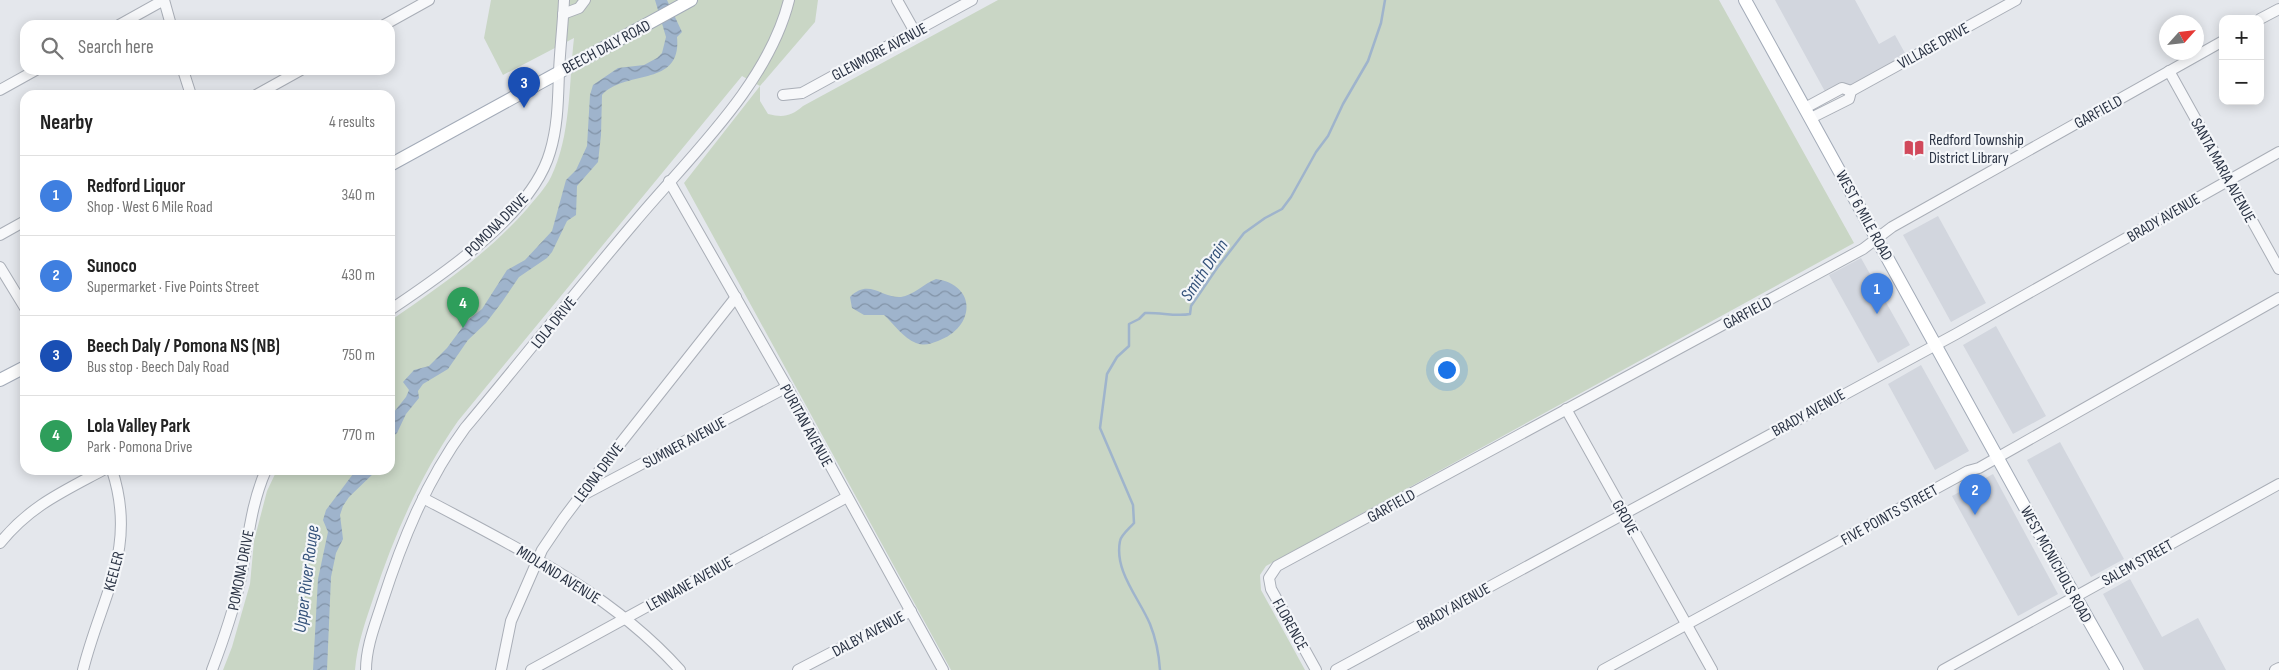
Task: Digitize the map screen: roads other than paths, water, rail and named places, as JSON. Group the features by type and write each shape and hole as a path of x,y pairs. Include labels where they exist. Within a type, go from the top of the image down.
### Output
{"main road":[{"name":"WEST 6 MILE ROAD","path":"1745,0 1998,457"},
{"name":"BEECH DALY ROAD","path":"395,162 686,2"},
{"path":"0,380 20,370"},
{"name":"WEST MCNICHOLS ROAD","path":"1998,457 2117,670"}],"street":[{"path":"128,20 164,0 170,20"},
{"path":"393,20 429,0"},
{"path":"564,0 563,14 578,8 585,0"},
{"name":"LOLA DRIVE","path":"366,670 370,639 396,558 422,498 446,455 465,428 719,123 751,80 777,34 789,0"},
{"path":"897,0 915,32"},
{"name":"GLENMORE AVENUE","path":"783,96 802,93 972,0"},
{"name":"VILLAGE DRIVE","path":"1808,113 1849,99 1851,91 2016,0"},
{"path":"2264,18 2279,9"},
{"name":"POMONA DRIVE","path":"395,306 455,264 488,236 528,192 546,163 555,129 563,14"},
{"name":"GARFIELD","path":"1269,578 1277,566 1863,249 1892,227 2219,43"},
{"name":"SANTA MARIA AVENUE","path":"2169,71 2279,269"},
{"path":"0,90 27,75"},
{"path":"185,75 189,90"},
{"path":"265,90 292,75"},
{"name":"BRADY AVENUE","path":"1336,670 1936,344 2279,152"},
{"name":"PURITAN AVENUE","path":"669,181 787,387 943,670"},
{"path":"0,235 20,224"},
{"path":"0,267 20,300"},
{"name":"LEONA DRIVE","path":"501,670 511,621 537,559 563,519 612,454 736,296"},
{"name":"FIVE POINTS STREET","path":"1603,670 1968,471 1979,468 2279,298"},
{"name":"SUMNER AVENUE","path":"582,496 787,387"},
{"name":"GROVE","path":"1566,409 1712,670"},
{"path":"0,543 12,528 37,506 94,475"},
{"name":"KEELER","path":"83,670 97,621 113,580 120,551 121,504 113,475"},
{"name":"POMONA DRIVE","path":"212,670 236,599 251,512 264,475"},
{"name":"SALEM STREET","path":"1944,670 2279,484"},
{"name":"LENNANE AVENUE","path":"531,670 847,497"},
{"name":"MIDLAND AVENUE","path":"422,498 537,559 588,590 647,636 680,670"},
{"name":"FLORENCE","path":"1269,578 1271,589 1316,670"},
{"name":"DALBY AVENUE","path":"798,670 911,611"},
{"path":"2275,670 2279,668"}],"water":[{"path":"655,0 667,0 682,32 677,37 676,53 671,64 662,71 612,87 602,95 598,162 577,186 576,215 567,221 552,252 547,258 519,277 486,323 468,340 448,369 423,384 418,391 419,398 406,414 395,435 395,411 409,390 403,382 414,370 429,366 447,348 467,321 482,309 507,270 525,260 552,231 566,180 576,170 587,146 590,95 593,85 618,68 644,65 657,58 662,53 666,37"},
{"path":"936,279 949,283 959,289 965,298 967,307 965,317 959,326 951,335 938,341 925,344 916,343 903,334 884,315 864,315 852,308 850,297 863,289 901,297"},
{"path":"352,475 372,475 349,497 340,515 343,539 336,553 331,577 327,670 313,670 318,579 328,532 323,520 326,510"}],"waterway":[{"name":"Smith Drain","path":"1160,670 1157,647 1152,630 1124,574 1119,552 1121,539 1134,523 1133,505 1100,428 1107,374 1117,357 1129,346 1129,324 1139,319 1145,313 1190,314 1191,306 1244,233 1282,209 1291,197 1316,152 1328,136 1343,104 1368,61 1381,23 1385,0"}],"place":[{"name":"Beech Daly / Pomona NS (NB)","path":"524,108"},
{"name":"Redford Township District Library","path":"1914,148"},
{"name":"Redford Liquor","path":"1877,314"},
{"name":"Lola Valley Park","path":"463,328"},
{"name":"Sunoco","path":"1975,515"}],"water label":[{"name":"Upper River Rouge","path":"306,579"}]}
